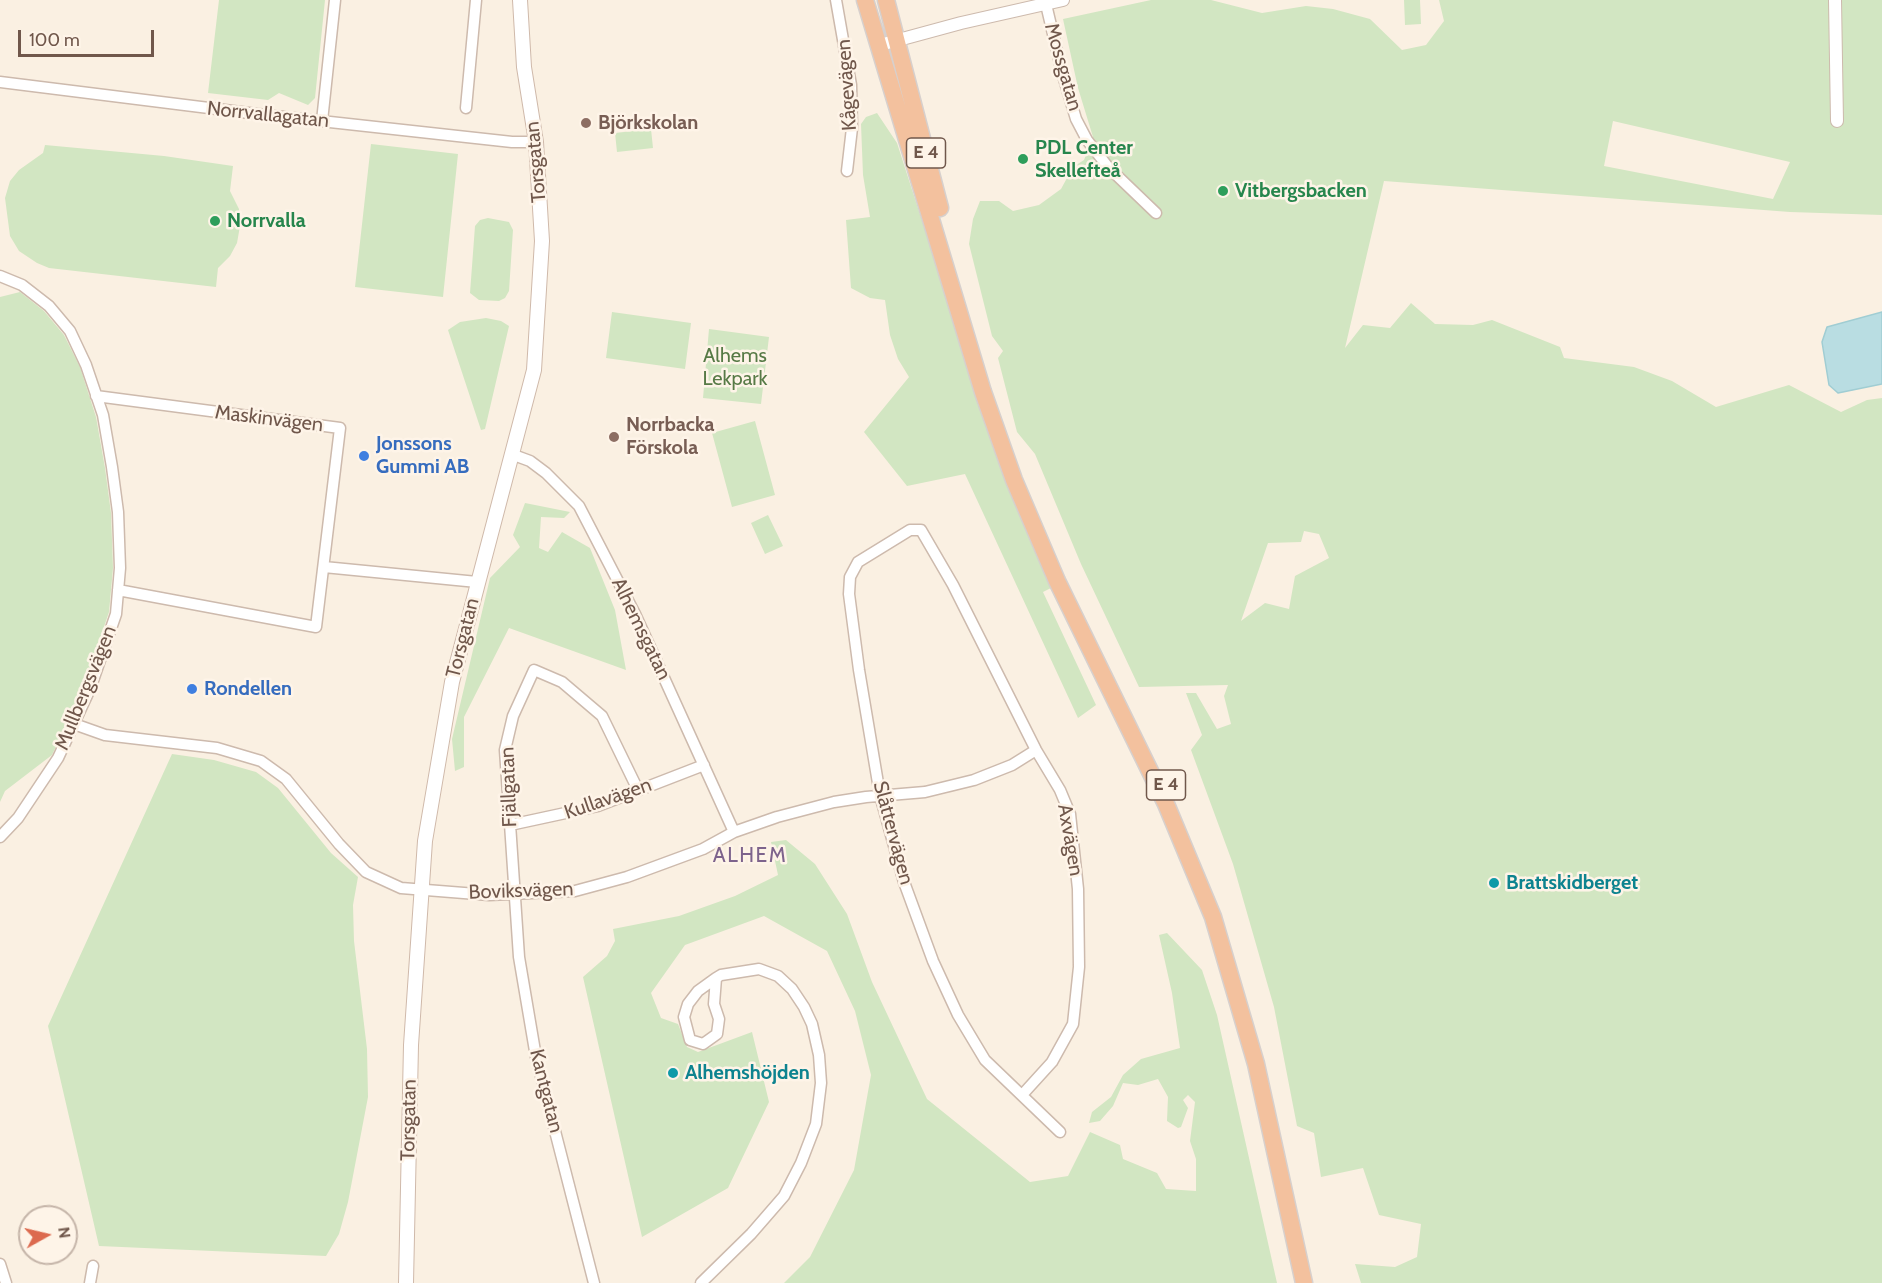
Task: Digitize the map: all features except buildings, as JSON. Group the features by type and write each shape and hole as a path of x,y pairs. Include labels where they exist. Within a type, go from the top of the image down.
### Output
{"highway":[{"name":"E 4","path":"865,0 977,372 1026,512 1057,581 1166,804 1216,927 1256,1064 1304,1283"},
{"name":"E 4","path":"886,0 967,306 1012,453 1049,544 1175,803 1200,861 1236,958 1269,1080 1314,1283"}],"main road":[{"name":"Torsgatan","path":"406,1283 411,1045 425,841 452,682 534,370 542,241 536,142 524,67 520,0"}],"street":[{"path":"322,121 335,0"},
{"path":"466,108 476,0"},
{"name":"Kågevägen","path":"837,0 851,85 852,128 847,171"},
{"path":"880,45 1045,2 1063,0"},
{"path":"1835,0 1837,121"},
{"name":"Mossgatan","path":"1045,2 1076,118 1087,140 1108,167 1156,213"},
{"name":"Norrvallagatan","path":"0,82 322,121 512,142 536,142"},
{"name":"Mullbergsvägen","path":"0,276 22,285 56,314 70,332 82,356 103,415 118,512 116,614 90,689 58,759 18,818 0,837"},
{"name":"Maskinvägen","path":"96,396 340,428 316,627 118,590"},
{"name":"Alhemsgatan","path":"511,454 530,461 546,473 579,506 635,614 734,832"},
{"name":"Slåttervägen","path":"921,530 910,530 873,551 858,562 850,577 849,594 880,795 904,882 933,961 958,1015 985,1060 1009,1086 1022,1095 1060,1132"},
{"name":"Axvägen","path":"921,530 971,619 1036,750 1060,790 1070,814 1078,889 1079,967 1073,1024 1065,1043 1037,1081 1022,1095"},
{"path":"324,567 477,582"},
{"name":"Fjällgatan","path":"513,895 506,779 507,735 525,684 534,670 562,682 602,716 638,790"},
{"name":"Boviksvägen","path":"74,724 105,735 217,748 261,761 286,779 339,844 366,872 401,888 513,895 575,891 627,877 703,849 734,832 803,810 880,795 926,792 974,780 1012,765 1036,750"},
{"name":"Kullavägen","path":"510,825 598,806 704,765"},
{"name":"Kantgatan","path":"513,895 519,957 536,1057 594,1283"},
{"path":"701,1283 751,1234 784,1196 801,1163 816,1124 821,1083 812,1024 792,989 778,976 759,969 741,970 716,978 698,991 688,1004 684,1017 690,1040 703,1044 717,1034 719,1019 714,1004 716,978"},
{"path":"0,1264 6,1283"},
{"path":"90,1283 93,1266"}],"green space":[{"path":"219,0 325,0 315,98 308,105 279,93 268,100 208,93"},
{"path":"1151,0 1211,0 1262,13 1306,6 1333,9 1370,19 1402,50 1426,45 1444,21 1439,0 1882,0 1882,215 1790,212 1384,181 1345,348 1363,325 1390,328 1411,303 1435,324 1473,325 1492,320 1560,347 1564,358 1634,367 1672,381 1716,407 1789,385 1841,412 1867,400 1882,398 1882,1283 1361,1283 1355,1264 1395,1267 1417,1257 1421,1224 1379,1215 1363,1168 1321,1177 1314,1133 1297,1126 1274,1007 1233,864 1191,750 1202,735 1186,693 1196,693 1217,729 1231,724 1224,696 1228,685 1139,687 1081,564 1035,454 1017,432 998,358 1003,351 992,336 969,244 973,219 980,201 999,201 1013,211 1039,205 1061,189 1073,167 1084,160 1093,137 1078,88 1063,19","holes":["1613,121 1790,162 1773,199 1604,166","1304,531 1319,534 1329,558 1295,576 1289,609 1265,603 1241,621 1268,543 1301,542"]},
{"path":"1404,0 1420,0 1421,24 1405,25"},
{"path":"877,113 897,143 1004,475 1053,587 1043,592 1096,705 1078,718 965,474 907,486 864,432 909,377 898,359 890,335 885,300 870,298 851,288 846,220 870,217 863,175 861,124 866,117"},
{"path":"651,129 653,148 617,152 615,133"},
{"path":"371,144 458,154 443,297 355,287"},
{"path":"45,145 164,156 233,166 230,191 239,209 240,226 237,243 230,256 218,268 216,287 49,268 19,251 10,236 5,198 10,181 19,170 43,153"},
{"path":"488,218 509,222 513,230 509,291 505,298 499,301 479,300 470,293 475,226 480,220"},
{"path":"20,292 44,311 64,335 80,367 96,417 105,468 111,513 113,568 109,612 84,686 52,755 5,791 0,802 0,297"},
{"path":"612,312 691,323 685,369 606,358"},
{"path":"486,318 501,321 509,326 485,429 481,430 448,330 460,322"},
{"name":"Alhems Lekpark","path":"709,329 769,337 761,404 703,398"},
{"path":"755,421 775,495 732,507 712,433"},
{"path":"525,503 570,512 564,518 541,517 539,548 548,552 562,532 590,548 615,610 626,670 509,628 464,717 464,767 455,771 452,739 490,578 520,547 513,535"},
{"path":"768,515 783,546 765,554 751,523"},
{"path":"172,754 214,760 256,772 278,788 331,853 358,877 353,905 354,941 367,1049 368,1097 348,1202 339,1234 326,1256 99,1246 48,1026"},
{"path":"786,840 815,864 847,914 872,982 927,1099 1030,1182 1068,1176 1090,1132 1120,1145 1123,1159 1157,1173 1166,1189 1196,1191 1196,1159 1190,1141 1195,1102 1188,1095 1183,1100 1188,1108 1181,1127 1178,1128 1167,1121 1168,1097 1158,1079 1138,1085 1123,1083 1113,1106 1100,1121 1089,1123 1092,1112 1111,1097 1123,1075 1141,1059 1180,1048 1172,993 1159,935 1167,933 1202,970 1217,1015 1277,1283 784,1283 810,1257 854,1170 871,1075 855,1011 827,951 764,916 685,945 651,993 661,1018 678,1024 687,1047 698,1052 752,1032 769,1102 728,1188 642,1237 583,977 607,956 615,941 613,929 679,916 735,896 778,875 771,842"}],"water":[{"path":"1882,312 1882,384 1838,393 1829,385 1822,342 1827,327"}],"place":[{"name":"Björkskolan","path":"586,123"},
{"name":"PDL Center Skellefteå","path":"1023,159"},
{"name":"Vitbergsbacken","path":"1223,191"},
{"name":"Norrvalla","path":"215,221"},
{"name":"Norrbacka Förskola","path":"614,437"},
{"name":"Jonssons Gummi AB","path":"364,456"},
{"name":"Rondellen","path":"192,689"},
{"name":"Brattskidberget","path":"1494,883"},
{"name":"Alhemshöjden","path":"673,1073"}],"district":[{"name":"ALHEM","path":"750,856"}]}
